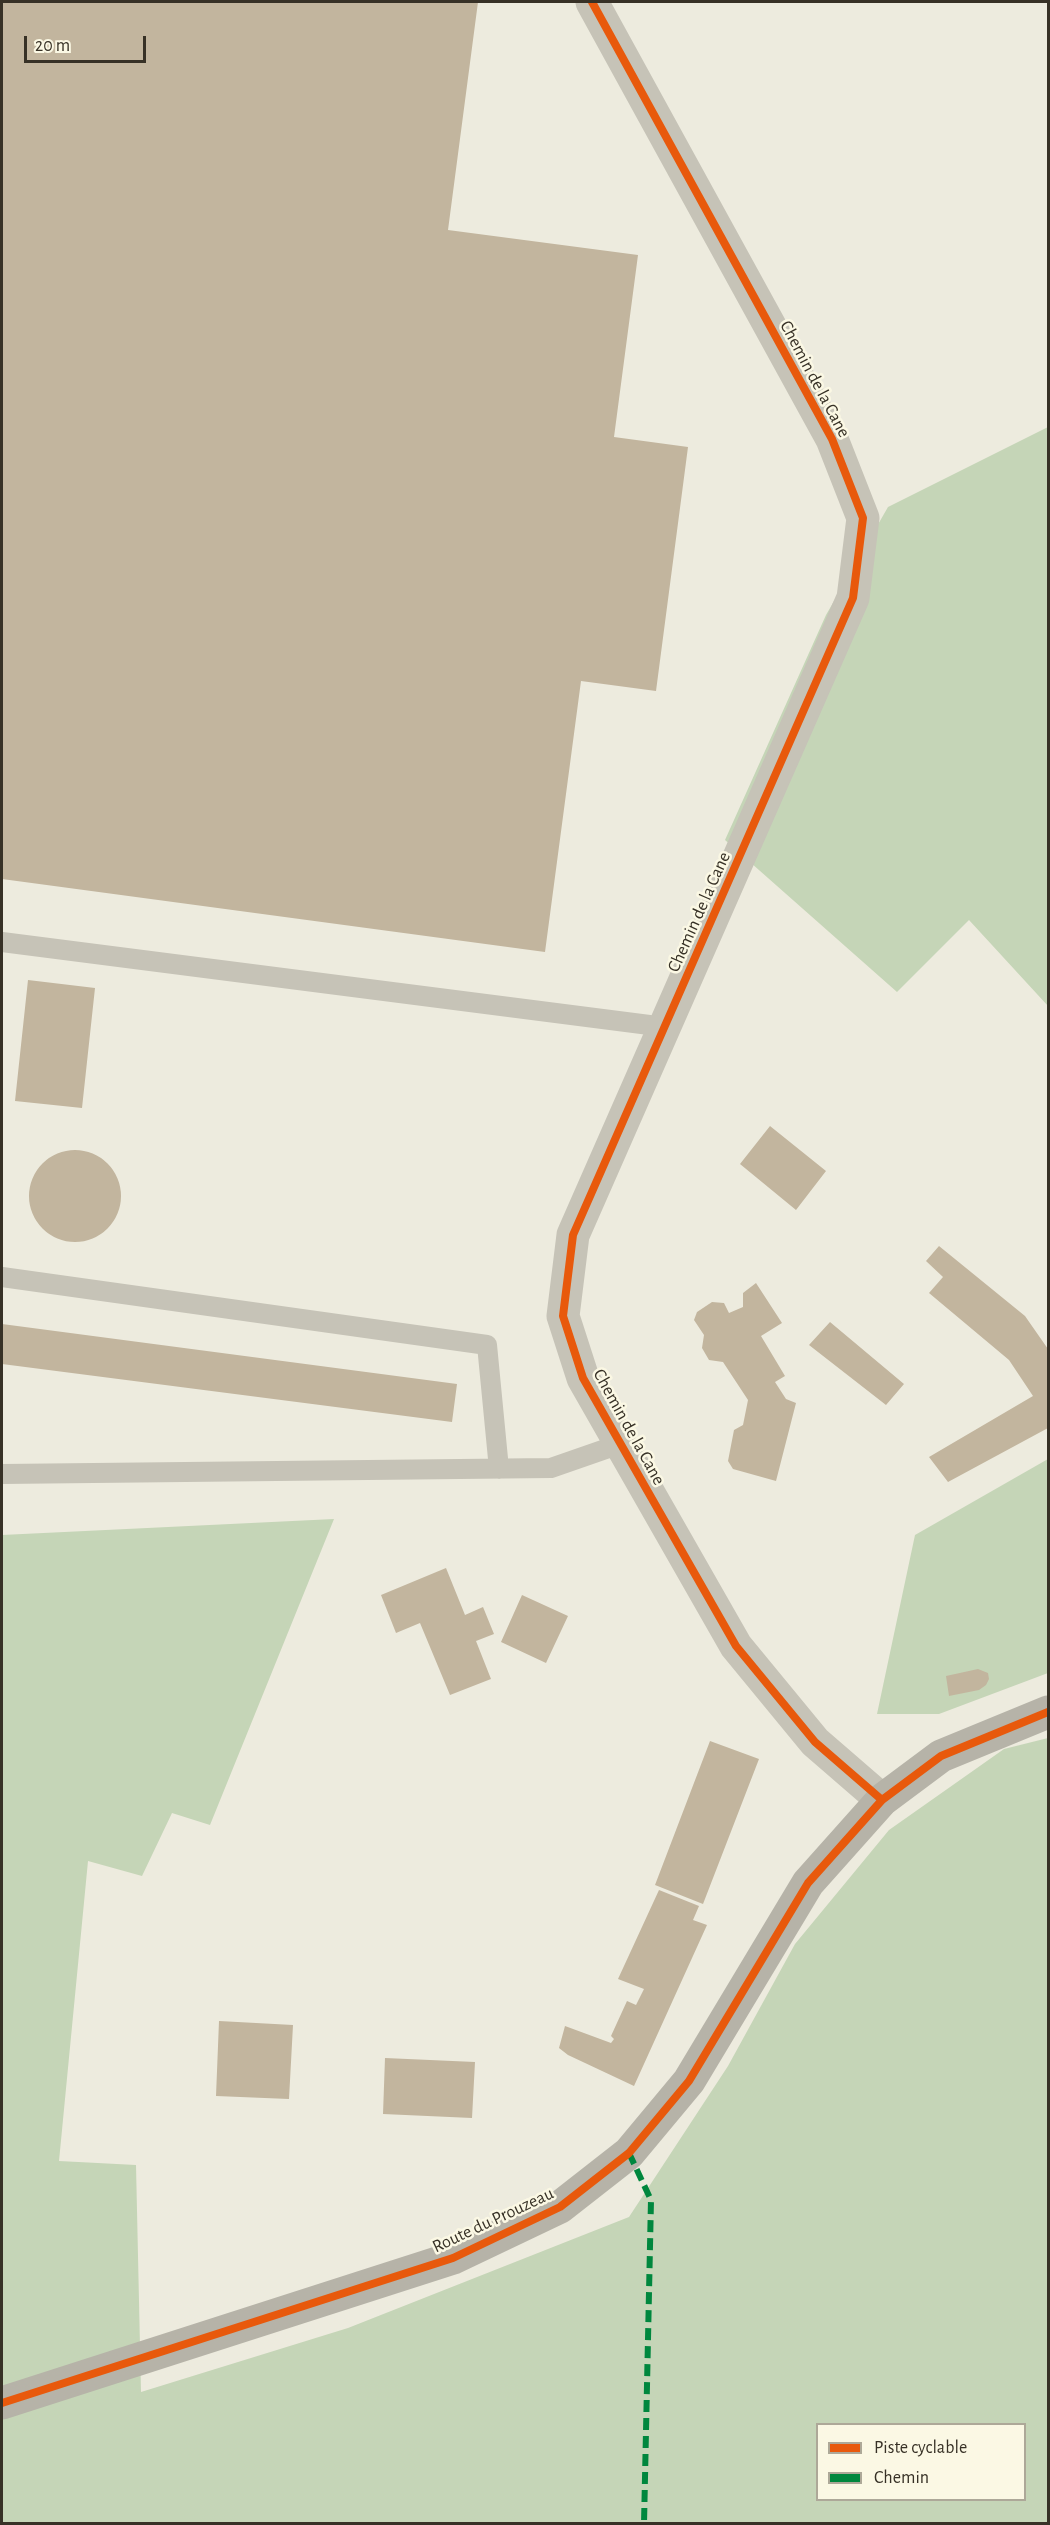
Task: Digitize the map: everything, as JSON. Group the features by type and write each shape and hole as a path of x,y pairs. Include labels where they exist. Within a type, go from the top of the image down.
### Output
{"street":[{"name":"Chemin de la Cane","path":"592,2 832,439 863,518 853,598 573,1235 563,1316 583,1378 736,1646 815,1742 882,1800"},
{"name":"Route du Prouzeau","path":"2,2403 453,2258 560,2207 629,2153 689,2080 808,1883 882,1800 941,1756 1048,1712"}],"lane":[{"path":"2,942 665,1027"},
{"path":"2,1277 487,1346 499,1468"},
{"path":"2,1474 550,1468 620,1444"}],"green space":[{"path":"1048,427 1048,1006 969,920 897,992 725,840 826,615 888,507"},
{"path":"1048,1459 1048,1673 939,1714 877,1714 915,1535"},
{"path":"334,1519 210,1825 172,1813 142,1876 88,1861 59,2161 136,2165 141,2392 348,2328 629,2217 728,2066 795,1944 889,1830 1004,1749 1048,1738 1048,2523 2,2523 2,1535"}],"building":[{"path":"2,2 478,2 448,230 638,255 614,437 688,447 656,691 581,681 545,952 2,879"},
{"path":"28,980 95,988 82,1108 15,1101"},
{"path":"770,1126 826,1171 796,1210 740,1164"},
{"path":"75,1150 93,1153 108,1163 118,1178 121,1196 118,1214 108,1229 93,1239 75,1242 57,1239 42,1229 32,1214 29,1196 32,1178 42,1163 57,1153"},
{"path":"939,1246 1025,1316 1048,1349 1048,1428 948,1482 929,1457 1033,1396 1009,1360 929,1293 943,1277 926,1261"},
{"path":"756,1283 782,1323 761,1336 785,1376 775,1382 786,1399 796,1403 776,1481 733,1469 728,1461 734,1430 743,1425 748,1400 723,1362 709,1360 702,1348 704,1335 694,1320 697,1312 712,1302 724,1303 729,1313 743,1307 743,1293"},
{"path":"830,1322 904,1384 886,1405 809,1345"},
{"path":"2,1324 457,1384 452,1422 2,1364"},
{"path":"446,1568 465,1615 483,1607 494,1634 476,1641 491,1679 450,1695 420,1623 396,1633 381,1595"},
{"path":"522,1595 568,1616 546,1663 501,1642"},
{"path":"978,1669 988,1673 989,1679 986,1685 979,1690 949,1696 946,1676"},
{"path":"710,1741 759,1759 703,1904 655,1885"},
{"path":"659,1890 699,1906 693,1920 707,1925 634,2086 568,2055 559,2048 565,2026 611,2043 614,2039 611,2036 627,2001 636,2005 644,1989 618,1979"},
{"path":"219,2021 293,2025 289,2099 216,2096"},
{"path":"385,2058 475,2062 472,2118 383,2114"}],"marked path":[{"path":"629,2153 651,2200 644,2524"}],"cycle path":[{"path":"592,2 832,439 863,518 853,598 573,1235 563,1316 583,1378 736,1646 815,1742 882,1800"},
{"path":"2,2403 453,2258 560,2207 629,2153 689,2081 808,1883 882,1800 941,1756 1048,1712"}]}
